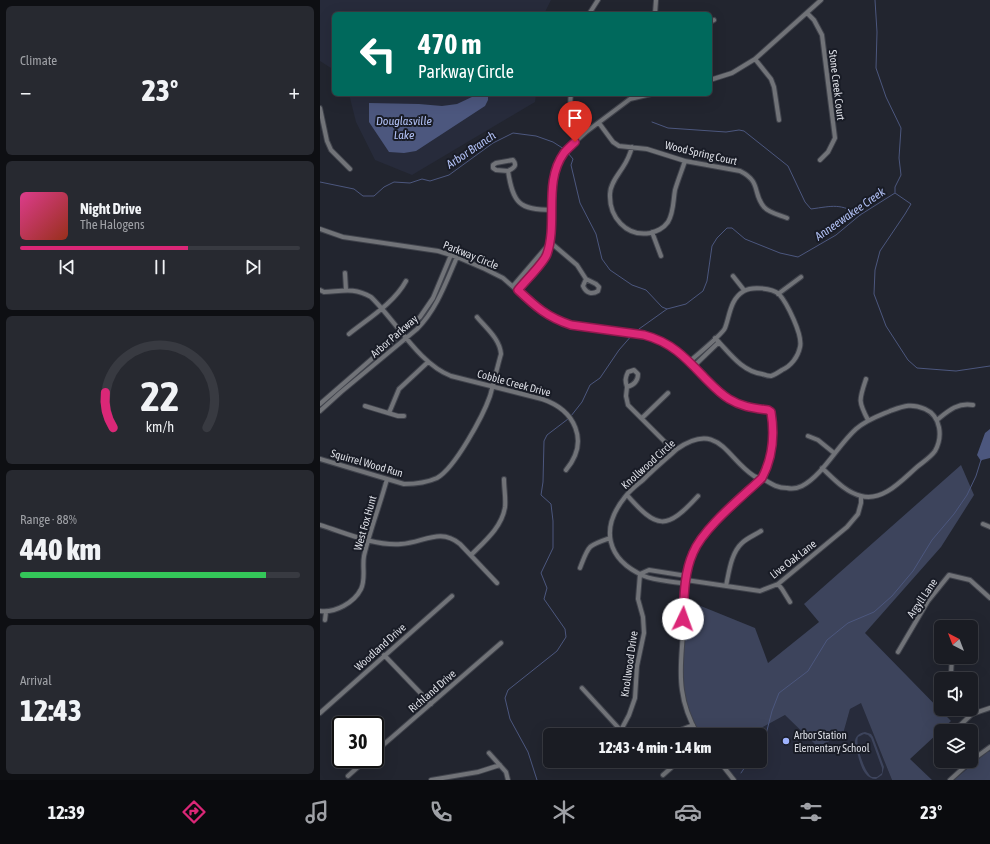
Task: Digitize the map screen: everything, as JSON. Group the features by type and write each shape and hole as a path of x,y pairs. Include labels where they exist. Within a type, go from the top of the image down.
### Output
{"street":[{"path":"590,12 598,0"},
{"path":"655,12 656,0"},
{"path":"712,79 732,73 755,59 821,0"},
{"name":"Stone Creek Court","path":"807,13 814,20 822,35 835,138 828,152 820,160"},
{"path":"755,59 771,78 774,87 779,120"},
{"path":"571,96 570,104 572,114 586,132"},
{"path":"518,290 546,257 550,242 552,191 556,167 564,152 586,132 630,98 640,96"},
{"path":"320,108 327,142 331,150 350,169"},
{"name":"Wood Spring Court","path":"599,123 613,142 619,146 647,149 685,161 740,171 753,180 764,208 770,212 787,218"},
{"path":"632,147 624,166 611,189 611,204 615,217 624,228 634,232 645,234 658,231 669,221 674,205 675,191 685,161"},
{"path":"513,160 515,166 508,171 496,170 493,168 493,165 496,163 513,160"},
{"path":"508,171 514,197 523,205 532,209 552,210"},
{"name":"Parkway Circle","path":"320,229 343,237 438,251 451,255 486,269 503,278 536,307 549,317 560,322 571,325 644,335 668,344 679,351 715,388 728,399 746,407 768,410 771,412 773,426 772,450 766,471 762,478"},
{"path":"652,232 661,256"},
{"path":"550,242 577,266 586,279"},
{"path":"513,286 550,242"},
{"name":"Arbor Parkway","path":"320,404 420,317 428,307 437,290 451,255"},
{"name":"Arbor Parkway","path":"320,411 407,338 426,320 435,307 457,257"},
{"path":"344,273 346,290"},
{"path":"733,276 744,290"},
{"path":"778,294 801,277"},
{"path":"349,334 398,293 406,281"},
{"path":"690,362 715,338 724,330 732,303 744,290 757,288 770,289 778,294 788,310 800,335 801,347 795,359 788,367 771,376 754,373 742,366 715,338"},
{"name":"Cobble Creek Drive","path":"320,290 330,292 352,290 365,293 371,297 428,362 442,372 452,376 552,402 565,411 574,424 577,442 576,453 566,470"},
{"name":"Squirrel Wood Run","path":"320,459 404,484 427,482 437,478 448,469 460,452 485,408 500,354 498,342 477,317"},
{"path":"694,366 719,342"},
{"path":"389,413 395,395 399,389 428,362"},
{"path":"866,379 860,397 860,405 868,420"},
{"path":"627,387 626,396 628,405 674,452"},
{"path":"642,418 668,392"},
{"path":"822,468 849,491 861,496 873,497 890,490 934,452 939,441 939,427 937,420 954,407 965,404 973,405"},
{"name":"Knollwood Circle","path":"610,538 611,523 614,514 626,495 674,452 685,443 693,440 702,438 721,444 755,477 762,478 779,488 801,487 812,480 856,429 868,420 906,405 920,407 929,411 937,420"},
{"path":"365,406 398,416 404,416"},
{"path":"808,436 818,440 834,453"},
{"path":"694,728 686,707 682,690 680,667 686,580 689,563 699,541 716,522 762,478"},
{"name":"West Fox Hunt","path":"326,612 342,607 357,595 363,585 364,557 387,479"},
{"path":"471,555 502,521 505,506 504,479"},
{"path":"626,495 650,519 662,522 669,521 676,516 698,496"},
{"name":"Live Oak Lane","path":"686,580 760,591 778,584 847,527 858,514 861,496"},
{"path":"983,524 990,527"},
{"path":"320,525 369,540 400,545 437,536 444,536 456,541 497,583"},
{"path":"726,586 733,559 738,547 743,542 761,531"},
{"path":"580,568 587,549 594,543 610,538 615,552 628,568 645,576 686,580"},
{"path":"640,574 648,570 686,580"},
{"name":"Knollwood Drive","path":"622,728 629,715 635,698 637,666 644,633 643,617 638,599 640,574"},
{"name":"Argyll Lane","path":"898,652 928,601 949,575 970,580 990,598"},
{"path":"778,584 790,602"},
{"name":"Woodland Drive","path":"320,713 452,596"},
{"path":"320,611 326,612 325,620"},
{"name":"Richland Drive","path":"384,744 501,643"},
{"path":"384,655 431,704"},
{"path":"582,688 619,728"},
{"path":"978,712 990,708"},
{"path":"961,724 970,716"},
{"path":"686,728 693,725"},
{"path":"978,756 990,747"},
{"path":"489,753 506,772 508,780"},
{"path":"430,780 478,772 500,765"},
{"path":"348,776 357,768"},
{"path":"663,776 671,768"},
{"path":"725,768 734,780"},
{"path":"950,780 963,768"}],"shaded area":[{"path":"320,0 551,0 545,12 332,12 332,69 320,61"},
{"path":"350,96 536,96 535,102 412,175 375,160 356,122"},
{"path":"961,465 974,495 941,547 865,633 934,704 934,716 946,716 951,721 948,724 934,724 934,737 910,759 932,780 892,780 861,703 850,709 843,734 818,747 785,715 761,728 695,728 684,698 679,667 683,641 686,600 755,628 768,663 819,622 804,604"},
{"name":"Arbor Station Elementary School","path":"861,702 892,780 734,780 725,768 767,768 767,728 761,728 785,715 843,734 850,709"},
{"path":"865,732 871,734 873,737 884,767 882,775 876,779 871,778 864,771 859,761 855,745 857,736 860,733","holes":["864,734 871,738 882,768 882,773 877,777 872,777 869,775 861,758 858,746 858,737"]},
{"path":"990,751 990,780 954,780 968,768 978,768 978,760"}],"water":[{"name":"Douglasville Lake","path":"474,96 488,96 485,106 416,151 404,153 389,152 369,122 369,103 442,106 457,104"},
{"path":"990,429 990,458 981,461 977,455 985,433"}],"waterway":[{"path":"875,0 877,32 876,68 886,97 901,128 899,158 901,175 895,187 895,192"},
{"path":"652,122 668,128 726,132 739,130 744,131 788,166 805,202 811,209 836,206 853,211 860,215"},
{"name":"Arbor Branch","path":"320,182 354,189 363,196 374,196 384,187 394,182 410,183 422,179 430,181 449,175 493,143 513,133 536,136 553,142 564,149"},
{"name":"Anneewakee Creek","path":"568,153 573,159 571,165 580,203 596,234 602,259 610,270 632,285 646,290 662,307 667,309 686,304 703,291 707,281 712,246 717,238 727,228 732,228 745,239 780,253 798,257 836,235 860,215 895,193"},
{"name":"Anneewakee Creek","path":"895,193 911,204 880,251 875,270 874,294 886,326 908,360 917,368 956,371 990,366"},
{"path":"639,329 667,309"},
{"path":"571,416 582,402 590,385 600,378 619,350 633,334"},
{"path":"537,780 528,752 510,719 505,698 508,690 557,651 566,637 565,629 544,599 547,588 541,573 553,548 553,521 551,504 541,495 543,482 544,441 547,435 568,419"},
{"path":"767,730 779,693 808,671 827,640 848,623 874,612 892,596 913,571 932,540 954,514 967,495 976,476 981,460"},
{"path":"741,773 744,768"}],"place":[{"name":"Arbor Station Elementary School","path":"786,741"}],"route":[{"path":"575,142 564,152 556,167 552,191 550,242 546,257 518,290 549,317 560,322 571,325 644,335 668,344 679,351 715,388 728,399 746,407 768,410 771,412 773,426 772,450 766,471 762,478 716,522 699,541 689,563 683,619"}]}
